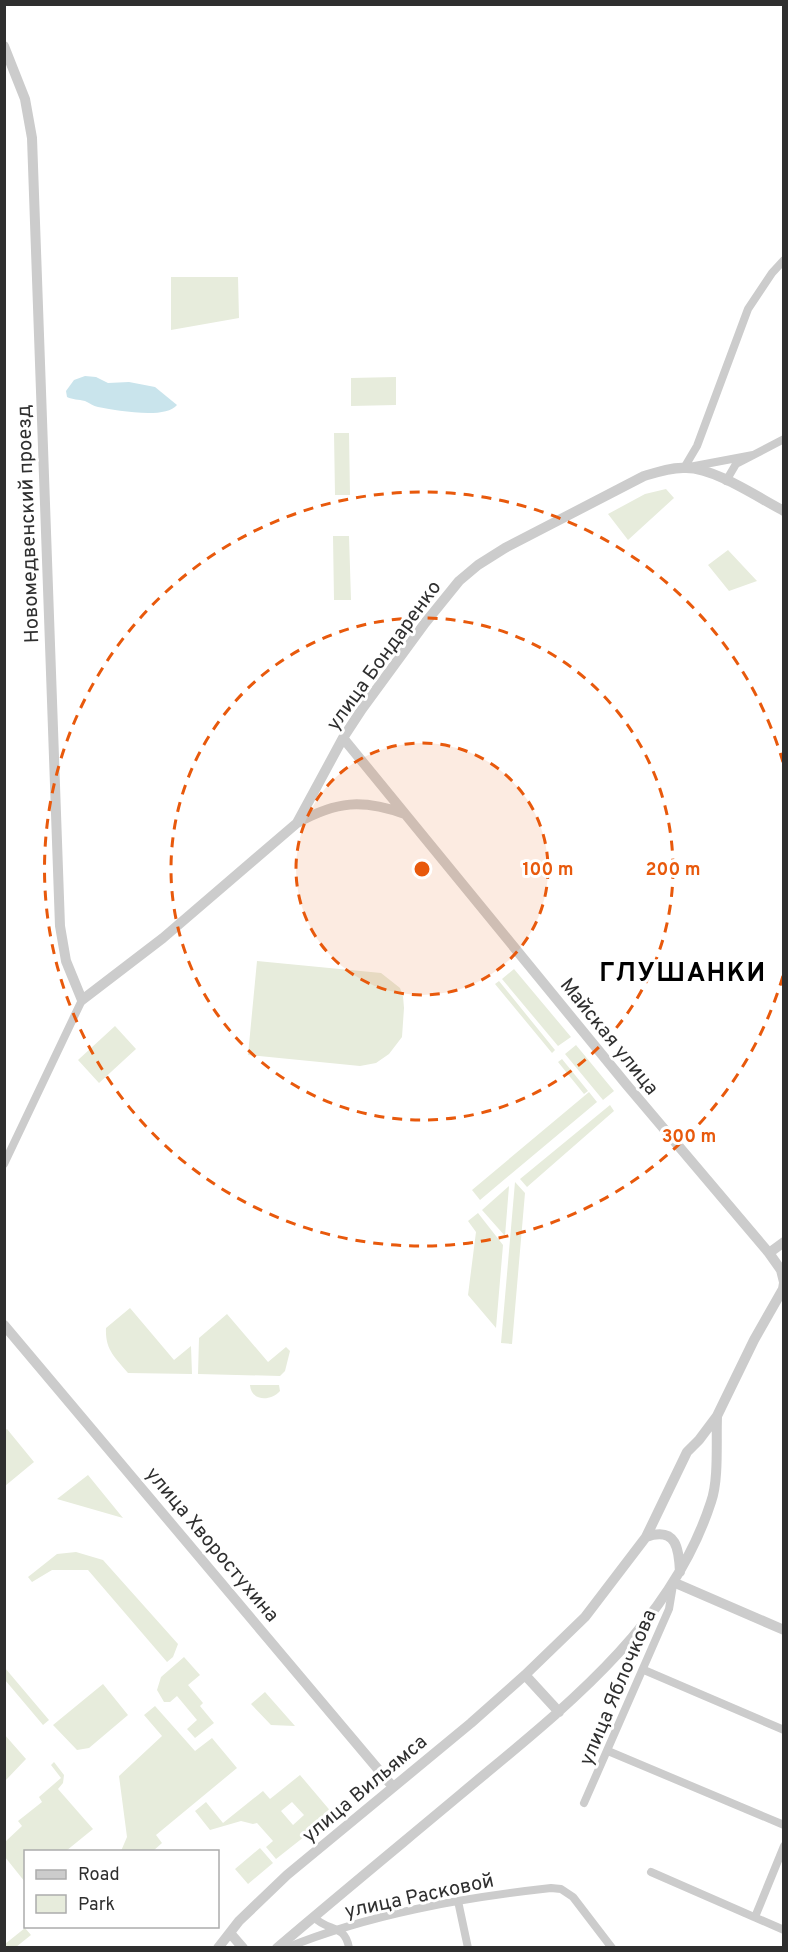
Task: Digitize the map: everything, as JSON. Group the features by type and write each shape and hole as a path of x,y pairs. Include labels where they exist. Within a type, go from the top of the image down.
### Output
{"street":[{"name":"Новомедвенский проезд","path":"4,46 25,99 32,138 60,927 66,962 82,1000"},
{"path":"684,468 697,446 748,309 783,260"},
{"path":"726,481 736,464 783,439"},
{"path":"684,468 753,455"},
{"name":"улица Бондаренко","path":"4,1164 82,1000 163,938 297,823 343,738 362,709 425,623 459,581 478,565 505,548 644,476 684,468 706,470 783,511"},
{"name":"Майская улица","path":"343,738 626,1084 769,1253 781,1270 783,1283"},
{"path":"297,823 320,810 347,805 375,806 405,814"},
{"path":"769,1253 783,1242"},
{"name":"улица Вильямса","path":"218,1947 239,1920 287,1875 471,1723 585,1617 646,1537 687,1452 717,1416 754,1340 783,1289 783,1283"},
{"name":"улица Хворостухина","path":"4,1324 393,1787"},
{"name":"улица Вильямса","path":"277,1947 559,1712 643,1626 677,1577 701,1530 711,1502 716,1458 717,1416"},
{"path":"699,1440 713,1450 716,1458"},
{"path":"646,1537 662,1534 671,1538 678,1547 677,1577 783,1630"},
{"name":"улица Яблочкова","path":"584,1803 644,1670 669,1609 677,1577"},
{"path":"644,1670 783,1730"},
{"path":"525,1675 559,1712"},
{"path":"608,1751 783,1825"},
{"path":"755,1917 783,1846"},
{"path":"651,1872 783,1929"},
{"name":"улица Расковой","path":"286,1947 337,1929 437,1904 517,1892 561,1889 573,1897 612,1947"},
{"path":"458,1901 468,1947"},
{"path":"314,1917 319,1923 337,1929 345,1935 349,1947"},
{"path":"230,1933 243,1947"}],"green space":[{"path":"171,277 238,277 239,318 171,330"},
{"path":"396,377 396,405 351,406 351,378"},
{"path":"334,433 349,433 350,495 335,495"},
{"path":"666,489 674,498 628,540 608,514 645,494"},
{"path":"333,536 349,536 351,600 334,600"},
{"path":"728,550 757,581 729,591 708,565"},
{"path":"257,961 381,973 400,988 403,996 402,1037 389,1054 376,1063 360,1066 248,1055"},
{"path":"514,969 571,1037 558,1046 502,979"},
{"path":"499,981 555,1050 552,1053 495,984"},
{"path":"115,1026 136,1049 99,1083 78,1060"},
{"path":"576,1045 614,1091 603,1100 565,1054"},
{"path":"562,1059 588,1091 584,1094 558,1062"},
{"path":"589,1092 597,1102 480,1200 472,1190"},
{"path":"610,1105 614,1111 527,1187 520,1179"},
{"path":"515,1182 525,1193 512,1344 501,1343"},
{"path":"509,1186 505,1236 482,1210"},
{"path":"478,1213 503,1245 496,1328 468,1295 476,1232 468,1221"},
{"path":"130,1308 174,1360 191,1346 192,1374 128,1373 109,1348 106,1328"},
{"path":"227,1314 268,1362 286,1347 290,1351 285,1371 280,1376 198,1374 199,1338"},
{"path":"250,1385 279,1385 280,1391 271,1397 257,1397"},
{"path":"7,1429 34,1462 5,1486 4,1431"},
{"path":"88,1475 123,1518 57,1499"},
{"path":"76,1552 103,1560 178,1644 173,1657 167,1662 88,1570 52,1570 32,1582 28,1577 57,1554"},
{"path":"184,1657 200,1675 188,1685 203,1703 200,1706 214,1723 195,1738 187,1729 197,1720 177,1696 170,1702 164,1702 157,1690 161,1677"},
{"path":"5,1668 49,1720 43,1725 5,1680"},
{"path":"103,1684 128,1715 89,1748 77,1750 53,1725"},
{"path":"265,1692 295,1726 271,1725 251,1704"},
{"path":"155,1706 195,1751 212,1738 237,1768 156,1835 162,1843 154,1850 121,1850 127,1837 119,1776 162,1736 144,1715"},
{"path":"4,1734 26,1759 5,1781 4,1781"},
{"path":"54,1762 64,1775 63,1783 58,1789 93,1829 67,1850 24,1850 24,1881 5,1857 5,1842 22,1826 18,1821 42,1802 39,1797 61,1778 51,1765"},
{"path":"300,1775 333,1814 276,1859 266,1847 273,1841 257,1823 241,1821 210,1830 195,1811 206,1802 223,1823 263,1791 270,1799","holes":["292,1802 304,1815 293,1825 281,1811"]},
{"path":"260,1848 273,1863 248,1884 235,1869"},
{"path":"25,1928 31,1935 16,1947 5,1947 5,1944"}],"water":[{"path":"85,376 96,377 108,383 129,382 155,387 177,405 171,410 162,412 139,413 98,407 67,397 66,391 74,380"}],"district":[{"name":"ГЛУШАНКИ","path":"683,972"}]}
